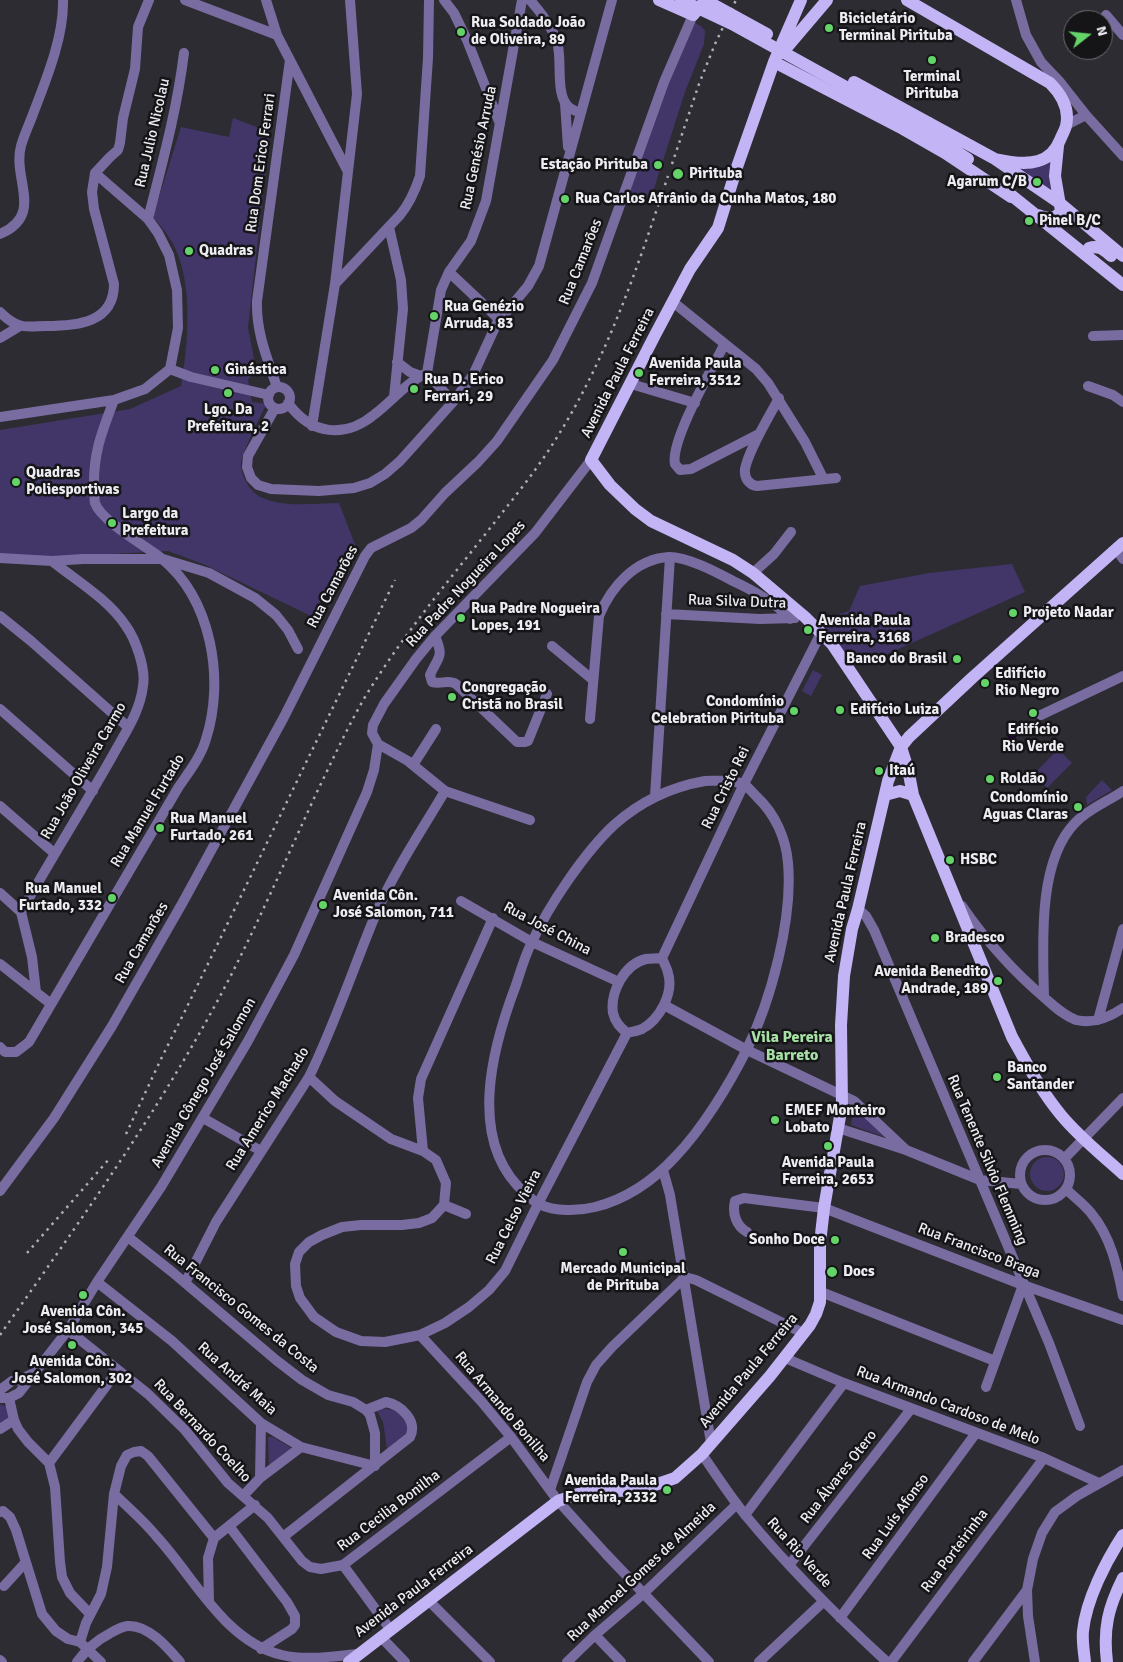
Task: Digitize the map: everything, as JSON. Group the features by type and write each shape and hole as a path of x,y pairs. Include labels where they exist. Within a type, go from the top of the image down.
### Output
{"main road":[{"path":"659,0 693,15 705,0 925,126 974,164 1023,207 1121,283"},
{"path":"681,0 732,24 925,126 995,159 1060,204 1123,256"},
{"name":"Avenida Paula Ferreira","path":"353,1658 558,1501 584,1493 640,1490 675,1478 702,1454 785,1358 810,1325 820,1307 820,1243 842,1095 841,1024 844,976 852,929 885,795 901,747 832,644 805,616 753,573 717,552 651,521 634,509 610,485 592,460 690,269 718,228 774,62 801,0"},
{"path":"827,0 774,62 903,129 945,153 1011,197"},
{"path":"907,0 1050,83 1059,92 1066,112 1066,126 1058,144 1050,154 1038,161 1020,163 995,159"},
{"path":"1023,207 1044,217 1051,218 1058,216 1061,211 1055,176 1058,144"},
{"path":"1086,254 1089,248 1100,248 1123,264"},
{"path":"1121,550 972,678 901,747 908,768 913,795 1012,1037 1045,1094 1063,1117 1123,1174"},
{"path":"895,763 901,778 913,795"},
{"path":"885,795 900,791 913,795"},
{"path":"1085,1662 1083,1632 1088,1605 1099,1579 1123,1535"},
{"path":"1107,1662 1104,1640 1108,1614 1123,1578"}],"street":[{"path":"0,234 12,229 20,219 24,207 20,148 44,86 63,16 63,0"},
{"path":"0,312 20,326 55,326 80,323 102,314 110,305 114,296 114,284 94,209 92,192 95,174 118,150 123,118 135,69 138,27 149,0"},
{"path":"185,0 277,35"},
{"path":"266,0 277,35 347,171"},
{"path":"312,426 335,284 357,94 350,0"},
{"path":"335,284 410,203 420,176 428,58 429,0"},
{"path":"444,0 454,13 467,40 500,125"},
{"name":"Rua Genésio Arruda","path":"424,374 441,290 449,272 471,241 486,201 522,0"},
{"path":"530,0 549,24 558,43 560,90 565,103 569,157"},
{"path":"275,408 248,456 247,467 251,478 258,485 271,489 337,490 354,488 370,483 385,474 418,442 452,402 473,375 500,320 535,277 612,0"},
{"path":"1016,0 1026,35 1041,62 1123,156"},
{"name":"Rua Camarões","path":"0,1191 54,1118 112,1026 279,726 364,556 371,548 411,528 421,520 445,493 478,462 497,441 553,360 592,283 664,82 693,15"},
{"path":"1113,23 1123,35"},
{"name":"Rua Julio Nicolau","path":"148,219 168,145 181,84 184,53"},
{"name":"Rua Dom Erico Ferrari","path":"277,387 261,342 258,328 257,301 290,60"},
{"path":"1041,62 1042,79"},
{"path":"565,103 569,108 581,113"},
{"path":"1066,126 1086,115"},
{"path":"0,417 114,400 146,389 170,369 178,328 177,290 169,255 158,233 148,219 95,174"},
{"path":"389,227 401,280 403,309 394,397"},
{"path":"449,272 500,320"},
{"path":"673,302 756,369 768,383 805,442 823,478"},
{"path":"0,338 20,326"},
{"path":"1093,336 1123,334"},
{"path":"724,345 677,441 674,460 678,469 684,471 691,469 760,434"},
{"path":"397,362 410,372 424,374 452,402"},
{"path":"170,369 191,377 269,395"},
{"path":"288,403 281,408 275,408 270,404 269,395 271,391 277,387 287,391 288,403 296,415 312,426 330,431 359,425 424,374"},
{"path":"631,384 695,402"},
{"path":"1088,386 1113,395 1123,402"},
{"path":"779,398 760,434 745,470 748,482 752,485 787,484 823,478 836,478"},
{"path":"114,400 96,449 95,503 104,516 163,560"},
{"name":"Rua Padre Nogueira Lopes","path":"367,792 374,770 378,744 372,733 373,725 384,704 435,636 535,533 592,460"},
{"path":"753,573 774,554 792,532"},
{"path":"655,796 670,557"},
{"path":"590,719 597,629 600,616 605,602 617,586 637,567 652,560 670,557 704,565 758,593 783,611 790,619"},
{"path":"0,558 52,561 83,559 163,560 209,573 255,598 276,615 288,630 298,649"},
{"name":"Rua Manuel Furtado","path":"2,1050 16,1052 29,1042 178,788 195,763 206,740 215,696 214,658 205,624 193,598 183,581 163,560"},
{"name":"Rua João Oliveira Carmo","path":"21,912 54,853 93,791 139,706 144,684 136,644 126,626 109,606 52,561"},
{"name":"Rua Silva Dutra","path":"666,614 760,619 790,619 805,616"},
{"path":"0,616 128,726"},
{"name":"Rua Cristo Rei","path":"662,958 744,784 821,633"},
{"path":"435,636 441,652 440,659 430,675 432,682 456,684 517,742 528,741 547,694"},
{"path":"552,646 594,680"},
{"path":"1041,714 1123,676"},
{"path":"0,709 93,791"},
{"path":"413,765 436,729"},
{"path":"378,744 395,752 444,791 530,820"},
{"path":"706,781 726,781 744,784 768,808 780,830 788,861 788,894 774,976 764,1010 747,1050 718,1100 678,1154 663,1170 640,1187 616,1202 590,1208 569,1210 538,1204 514,1184 504,1168 494,1145 490,1123 490,1087 495,1050 504,1015 532,942 561,891 591,851 614,825 655,796 683,785 706,781"},
{"name":"Rua Americo Machado","path":"185,1283 216,1222 309,1077 352,979 378,910 444,791"},
{"path":"1044,997 1043,924 1046,889 1057,854 1066,835 1081,816 1123,791"},
{"name":"Avenida Cônego José Salomon","path":"20,1385 36,1371 68,1330 203,1118 248,1041 294,955 367,792"},
{"path":"0,806 54,853"},
{"path":"953,893 974,924 1003,959 1062,1013 1074,1019 1084,1021 1098,1020 1115,1014 1123,1008"},
{"path":"0,894 21,912 32,957 36,992"},
{"name":"Rua José China","path":"461,901 532,942 619,982"},
{"name":"Rua Tenente Silvio Flemming","path":"858,909 866,916 874,930 1049,1344 1080,1426"},
{"path":"423,1151 418,1098 421,1079 493,918"},
{"path":"1098,1020 1123,929"},
{"path":"662,958 668,973 670,986 664,1004 651,1022 640,1030 627,1033 618,1026 614,1015 613,1001 619,982 632,966 645,959 662,958"},
{"path":"0,964 51,1004"},
{"path":"664,1004 747,1050 854,1101 906,1150"},
{"name":"Rua Celso Vieira","path":"444,1205 432,1218 419,1223 362,1225 342,1228 309,1242 299,1252 295,1264 296,1286 300,1298 314,1317 336,1332 361,1341 385,1342 420,1335 444,1323 469,1307 489,1290 505,1270 627,1033"},
{"path":"309,1077 335,1101 391,1139 423,1151 436,1160 442,1170 446,1183 444,1205 466,1214"},
{"path":"1064,1159 1123,1098"},
{"path":"203,1118 261,1151"},
{"path":"838,1128 906,1150 980,1180 1021,1184"},
{"path":"1040,1150 1049,1150 1058,1153 1064,1159 1070,1174 1066,1189 1055,1198 1041,1200 1029,1195 1021,1184 1020,1175 1021,1166 1025,1158 1040,1150"},
{"path":"663,1170 670,1195 685,1276 711,1443"},
{"path":"1066,1189 1091,1213 1106,1235 1115,1259 1123,1296"},
{"name":"Rua Francisco Braga","path":"747,1232 739,1227 734,1213 735,1201 738,1199 744,1198 824,1208 1023,1285 1123,1320"},
{"name":"Rua Francisco Gomes da Costa","path":"128,1237 302,1380 328,1395 353,1402 366,1410"},
{"path":"685,1276 803,1333"},
{"path":"550,1490 587,1382 596,1365 685,1276"},
{"name":"Rua André Maia","path":"97,1282 172,1341 261,1423 301,1447 375,1466"},
{"path":"986,1387 1023,1285"},
{"path":"820,1292 995,1361"},
{"name":"Rua Bernardo Coelho","path":"68,1330 148,1394 185,1430 228,1483 243,1496"},
{"name":"Rua Armando Bonilha","path":"420,1335 481,1401 511,1437 558,1501 643,1594 710,1662"},
{"name":"Rua Armando Cardoso de Melo","path":"785,1358 911,1409 1044,1458 1099,1483"},
{"path":"49,1463 118,1370"},
{"path":"12,1381 20,1385 17,1395 4,1394 12,1381"},
{"path":"745,1515 844,1383"},
{"path":"4,1394 18,1429 49,1463 55,1487 62,1577 70,1593 90,1614"},
{"path":"284,1538 375,1466 410,1437 413,1429 411,1421 406,1414 392,1403 386,1402 366,1410 370,1415 375,1433 375,1466"},
{"name":"Rua Álvares Otero","path":"790,1564 911,1409"},
{"path":"0,1429 14,1420"},
{"path":"260,1478 261,1423"},
{"name":"Rua Luís Afonso","path":"840,1618 976,1433"},
{"name":"Rua Cecilia Bonilha","path":"243,1496 268,1518 302,1561 310,1567 321,1569 343,1565 511,1437"},
{"path":"243,1496 260,1478 301,1447"},
{"path":"77,1662 84,1645 90,1614 101,1594 107,1567 114,1494 121,1466 127,1455 141,1451 148,1456 214,1538"},
{"name":"Rua Rio Verde","path":"702,1454 745,1515 823,1602 887,1662"},
{"name":"Rua Porteirinha","path":"891,1662 1044,1458"},
{"path":"1035,1662 1028,1616 1028,1590 1033,1559 1042,1533 1055,1512 1099,1483 1122,1472"},
{"path":"114,1494 158,1537 209,1602 239,1635 261,1649 283,1656 353,1658"},
{"name":"Rua Manoel Gomes de Almeida","path":"567,1662 643,1594 737,1504"},
{"path":"209,1602 208,1558 214,1538 255,1505"},
{"path":"0,1512 10,1517 16,1530 42,1614 56,1631 68,1639 84,1645 101,1662"},
{"path":"229,1526 287,1602 295,1616 292,1629 261,1649"},
{"path":"4,1586 26,1563"},
{"path":"343,1565 405,1662"},
{"path":"973,1662 1028,1590"},
{"path":"428,1600 490,1662"},
{"path":"759,1662 823,1602"},
{"path":"84,1645 128,1626 149,1632 171,1651 180,1662"},
{"path":"595,1635 620,1662"}],"shaded area":[{"path":"691,21 701,26 705,31 704,44 685,92 649,204 626,197"},
{"path":"233,118 270,132 248,327 254,365 253,374 248,379 252,402 267,404 244,453 241,469 248,484 255,493 272,501 291,504 339,503 356,547 311,616 203,564 168,551 38,558 0,554 0,430 130,409 181,386 186,353 188,317 185,282 176,250 169,237 154,218 154,213 181,127 229,137"},
{"path":"1052,156 1055,193 1016,166"},
{"path":"1012,564 1025,592 863,665 854,665 819,621 849,611 860,586 929,573"},
{"path":"813,670 822,675 811,696 802,691"},
{"path":"1016,725 1022,731 1012,741 1006,735"},
{"path":"1058,749 1072,763 1047,788 1034,774"},
{"path":"1102,780 1112,790 1087,805 1086,797"},
{"path":"862,821 867,828 862,853 857,845"},
{"path":"853,1108 896,1141 851,1125"},
{"path":"1047,1157 1059,1162 1064,1174 1059,1186 1047,1191 1035,1186 1030,1174 1035,1162"},
{"path":"0,1404 7,1407 10,1417 0,1427"},
{"path":"376,1409 394,1411 407,1420 408,1432 387,1449 383,1422"},
{"path":"268,1437 273,1437 291,1449 269,1466"}],"railway":[{"path":"672,164 699,84 736,0"},
{"path":"0,1335 119,1163 202,1029 239,960 316,794 365,697 412,628 534,472 573,411 619,313 645,245 668,176"},
{"path":"126,1134 395,580"},
{"path":"27,1253 110,1158"}],"place":[{"name":"Bicicletário Terminal Pirituba","path":"829,28"},
{"name":"Rua Soldado João de Oliveira, 89","path":"461,32"},
{"name":"Terminal Pirituba","path":"932,60"},
{"name":"Estação Pirituba","path":"658,165"},
{"name":"Pirituba","path":"678,174"},
{"name":"Agarum C/B","path":"1037,182"},
{"name":"Rua Carlos Afrânio da Cunha Matos, 180","path":"565,199"},
{"name":"Pinel B/C","path":"1029,221"},
{"name":"Quadras","path":"189,251"},
{"name":"Rua Genézio Arruda, 83","path":"434,316"},
{"name":"Ginástica","path":"215,370"},
{"name":"Avenida Paula Ferreira, 3512","path":"639,373"},
{"name":"Rua D. Erico Ferrari, 29","path":"414,389"},
{"name":"Lgo. Da Prefeitura, 2","path":"228,393"},
{"name":"Quadras Poliesportivas","path":"16,482"},
{"name":"Largo da Prefeitura","path":"112,523"},
{"name":"Projeto Nadar","path":"1013,613"},
{"name":"Rua Padre Nogueira Lopes, 191","path":"461,618"},
{"name":"Avenida Paula Ferreira, 3168","path":"808,630"},
{"name":"Banco do Brasil","path":"957,659"},
{"name":"Edifício Rio Negro","path":"985,683"},
{"name":"Congregação Cristã no Brasil","path":"452,697"},
{"name":"Edifício Luiza","path":"840,710"},
{"name":"Condomínio Celebration Pirituba","path":"794,711"},
{"name":"Edifício Rio Verde","path":"1033,713"},
{"name":"Itaú","path":"879,771"},
{"name":"Roldão","path":"990,779"},
{"name":"Condomínio Aguas Claras","path":"1078,807"},
{"name":"Rua Manuel Furtado, 261","path":"160,828"},
{"name":"HSBC","path":"950,860"},
{"name":"Rua Manuel Furtado, 332","path":"112,898"},
{"name":"Avenida Côn. José Salomon, 711","path":"323,905"},
{"name":"Bradesco","path":"935,938"},
{"name":"Avenida Benedito Andrade, 189","path":"998,981"},
{"name":"Banco Santander","path":"997,1077"},
{"name":"EMEF Monteiro Lobato","path":"775,1120"},
{"name":"Avenida Paula Ferreira, 2653","path":"828,1146"},
{"name":"Sonho Doce","path":"835,1240"},
{"name":"Mercado Municipal de Pirituba","path":"623,1252"},
{"name":"Docs","path":"832,1272"},
{"name":"Avenida Côn. José Salomon, 345","path":"83,1295"},
{"name":"Avenida Côn. José Salomon, 302","path":"72,1345"},
{"name":"Avenida Paula Ferreira, 2332","path":"667,1490"}],"district":[{"name":"Vila Pereira Barreto","path":"792,1047"}]}
